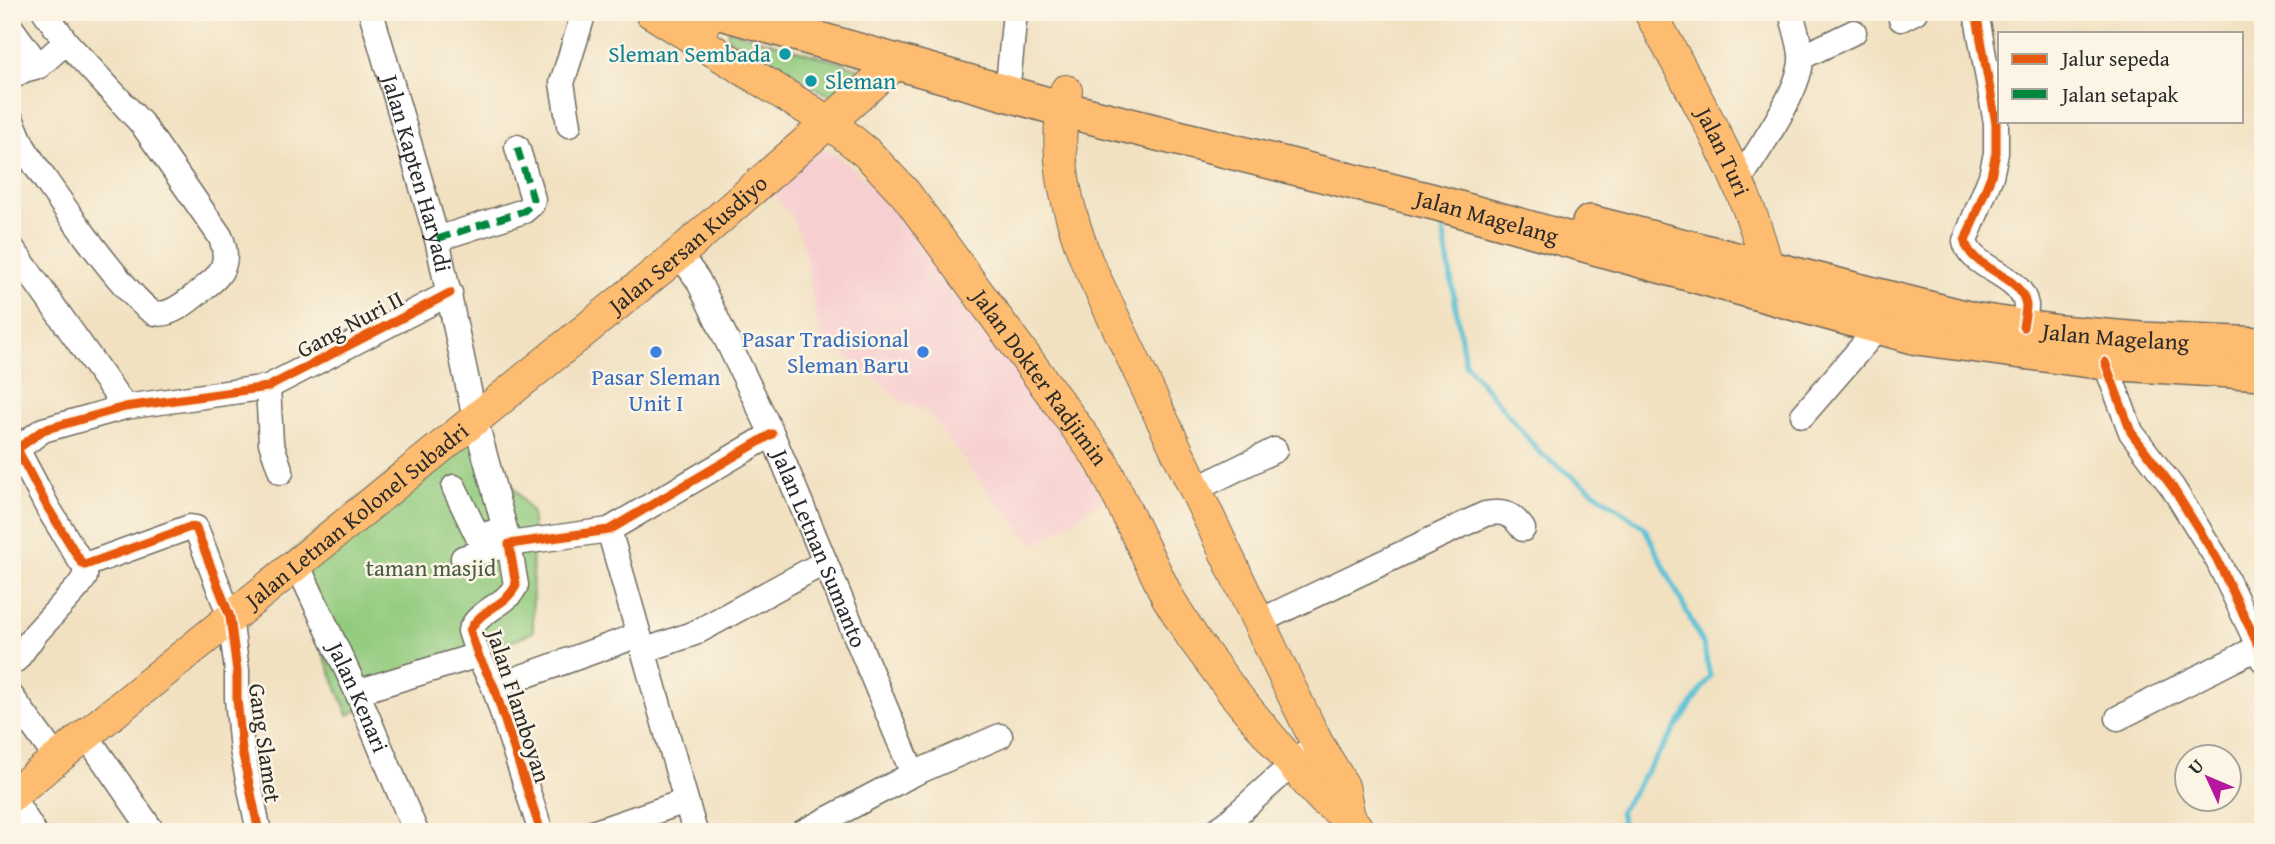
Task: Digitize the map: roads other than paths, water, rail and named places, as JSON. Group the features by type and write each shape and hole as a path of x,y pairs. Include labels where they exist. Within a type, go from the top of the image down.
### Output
{"highway":[{"name":"Jalan Magelang","path":"721,12 896,64 1064,100 1771,283 2059,333 2141,340 2263,345"},
{"name":"Jalan Magelang","path":"793,12 1009,74 1064,100"},
{"name":"Jalan Magelang","path":"1771,283 1878,327 1917,337 2105,362 2263,372"}],"main road":[{"name":"Jalan Dokter Radjimin","path":"652,12 701,26 868,154 905,193 1091,446 1112,480 1153,568 1181,620 1233,692 1292,764 1324,800 1355,825"},
{"name":"Jalan Turi","path":"1650,12 1739,181 1771,283"},
{"name":"Jalan Sersan Kusdiyo","path":"474,419 679,254 896,64"},
{"name":"Jalan Dokter Radjimin","path":"1064,100 1059,126 1060,160 1063,186 1077,237 1097,286 1258,622 1317,743 1343,786 1355,825"},
{"name":"Jalan Letnan Kolonel Subadri","path":"12,796 474,419"}],"street":[{"path":"12,121 21,143 48,184 108,265 146,309 156,314 164,314 216,279 224,264 226,250 220,236 142,124 66,42 45,12"},
{"name":"Jalan Kapten Haryadi","path":"371,12 438,239 474,419"},
{"path":"569,125 562,83 584,12"},
{"path":"1009,74 1015,12"},
{"path":"1739,181 1787,103 1801,57 1791,12"},
{"path":"1985,16 1996,123 1996,153 1965,241 1970,253 2020,292 2026,304 2023,327"},
{"path":"12,29 40,66"},
{"path":"1801,57 1854,32"},
{"path":"12,77 24,70 40,66 66,42"},
{"path":"438,239 524,211 532,204 533,199 517,147"},
{"path":"12,248 125,407"},
{"name":"Jalan Letnan Sumanto","path":"679,254 698,280 772,434 913,774"},
{"name":"Gang Nuri II","path":"15,449 43,430 125,407 268,387 450,293"},
{"path":"1803,415 1878,327"},
{"path":"2105,362 2131,432 2173,488 2217,559 2261,654 2118,718"},
{"path":"268,387 271,443 281,472"},
{"name":"Jalan Flamboyan","path":"474,419 507,536 516,585 509,597 473,624 470,631 478,655 494,687 541,832"},
{"path":"494,488 457,493 478,537 609,530 772,434"},
{"path":"12,663 86,577 85,565 48,508 15,449"},
{"path":"1196,489 1275,450"},
{"path":"1258,622 1485,514 1499,511 1513,516 1523,529"},
{"name":"Gang Slamet","path":"85,565 190,527 196,528 230,617 237,671 242,750 259,832"},
{"path":"609,530 695,832"},
{"path":"463,558 507,536"},
{"name":"Jalan Kenari","path":"296,562 357,692 416,832"},
{"path":"494,687 641,643 695,632 825,562"},
{"path":"357,692 478,655"},
{"path":"12,697 57,759"},
{"path":"86,735 153,832"},
{"path":"803,832 913,774 1000,736"},
{"path":"1214,832 1242,811 1317,743"},
{"path":"12,796 34,832"},
{"path":"595,832 686,801"}],"waterway":[{"path":"1443,229 1465,363 1541,454 1644,527 1703,644 1710,676 1620,812 1625,832"}],"place":[{"name":"Sleman Sembada","path":"785,54"},
{"name":"Sleman","path":"811,81"},
{"name":"Pasar Sleman Unit I","path":"656,352"},
{"name":"Pasar Tradisional Sleman Baru","path":"923,352"}],"park label":[{"name":"taman masjid","path":"431,568"}]}
